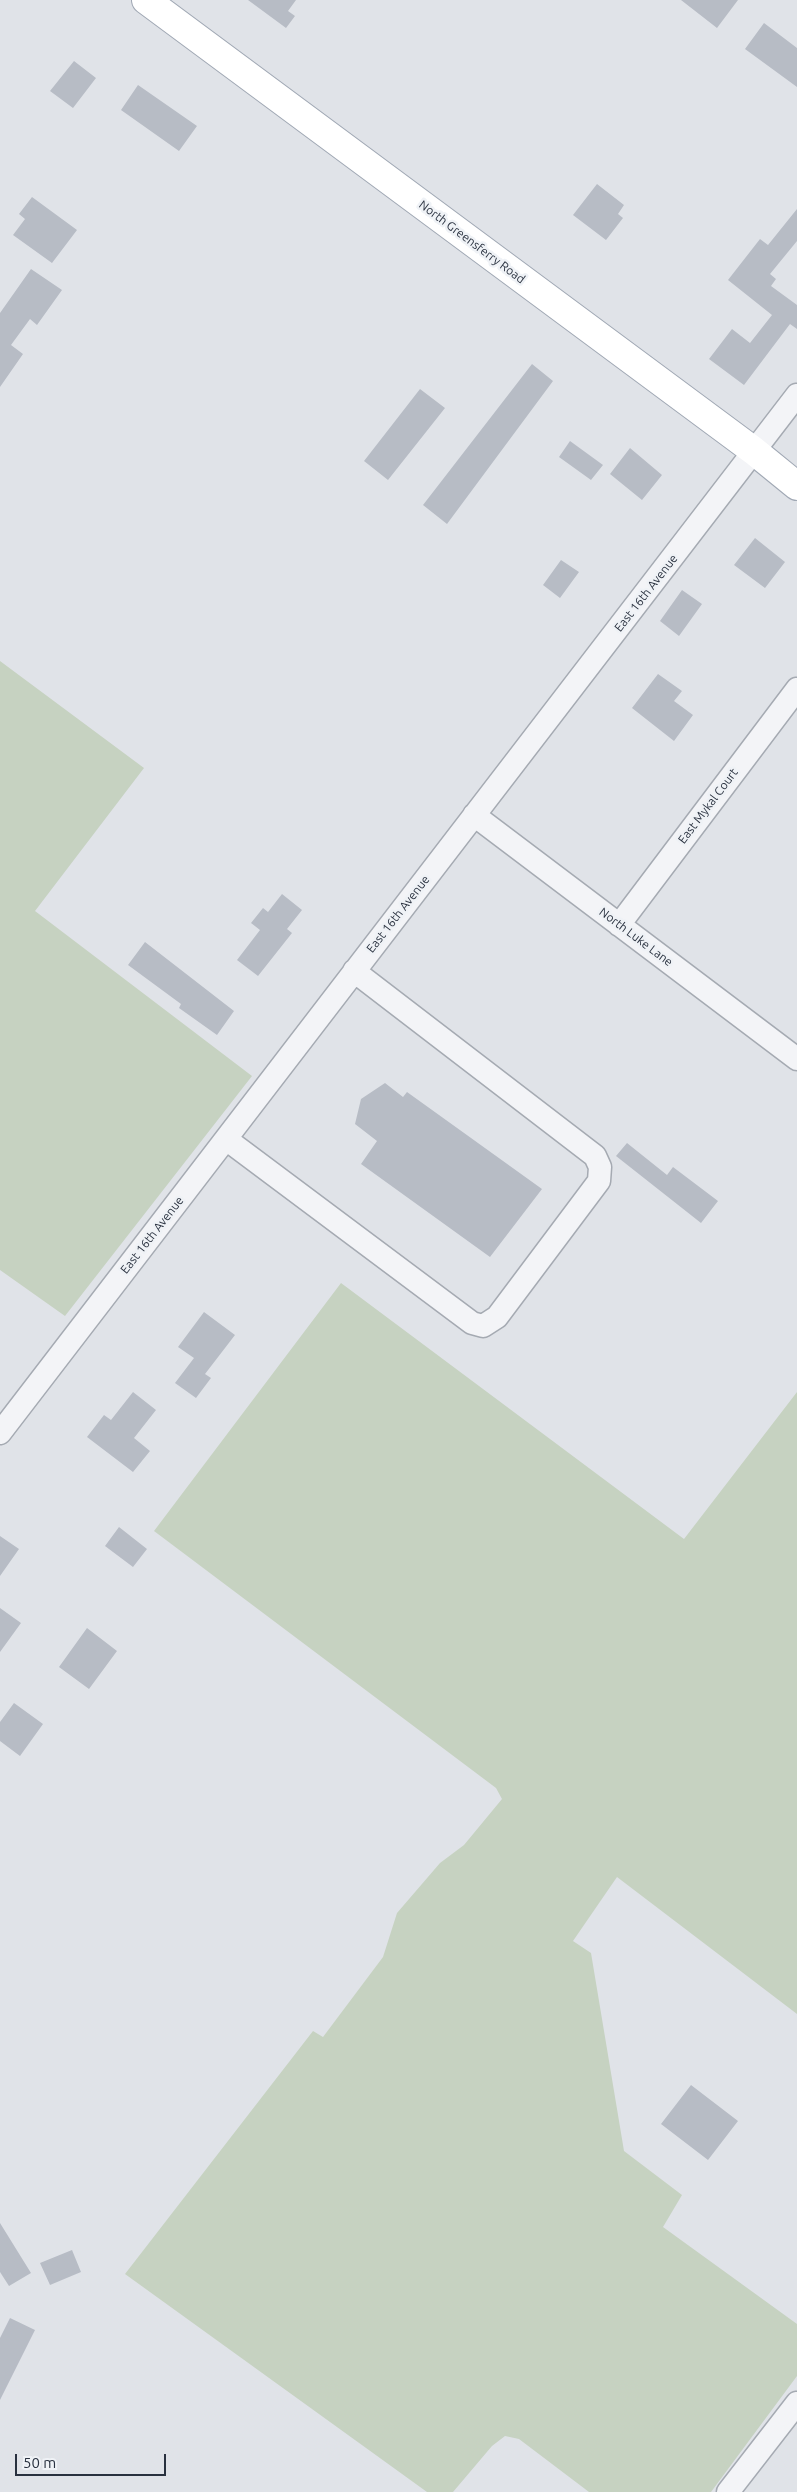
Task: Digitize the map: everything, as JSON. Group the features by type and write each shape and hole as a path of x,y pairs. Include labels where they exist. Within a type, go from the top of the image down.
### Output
{"main road":[{"name":"North Greensferry Road","path":"160,4 754,451 797,486"}],"street":[{"name":"East 16th Avenue","path":"0,1433 797,395"},
{"name":"East Mykal Court","path":"619,925 797,689"},
{"name":"North Luke Lane","path":"474,815 797,1059"},
{"path":"226,1139 472,1323 483,1326 497,1317 599,1181 600,1168 595,1156 354,971"},
{"path":"728,2492 797,2403"}],"green space":[{"path":"0,661 144,768 35,911 252,1076 65,1316 0,1270"},
{"path":"341,1283 684,1539 797,1392 797,2014 617,1877 573,1941 591,1953 624,2151 682,2195 663,2227 797,2324 797,2376 711,2492 589,2492 519,2439 505,2436 492,2446 453,2492 427,2492 125,2274 313,2031 323,2037 383,1957 397,1913 440,1863 464,1845 502,1799 496,1788 154,1531"}],"building":[{"path":"248,0 296,0 288,11 295,16 286,28"},
{"path":"681,0 738,0 717,28"},
{"path":"764,23 797,48 797,87 745,49"},
{"path":"74,61 96,78 73,108 50,91"},
{"path":"138,85 197,126 179,151 121,110"},
{"path":"597,184 624,205 618,214 623,218 606,240 573,215"},
{"path":"32,197 77,230 52,263 13,235 25,219 19,214"},
{"path":"797,209 797,241 770,274 776,279 771,286 797,305 797,329 790,324 744,385 709,359 732,329 750,343 772,315 728,280 760,239 768,245"},
{"path":"31,269 62,290 37,325 30,319 11,345 23,354 0,387 0,313"},
{"path":"532,364 553,381 447,524 423,505"},
{"path":"420,389 445,408 388,480 364,461"},
{"path":"570,441 603,465 591,480 559,457"},
{"path":"630,448 662,475 642,500 610,474"},
{"path":"755,538 785,562 765,588 734,565"},
{"path":"561,560 579,572 560,598 543,585"},
{"path":"682,590 702,604 679,636 660,621"},
{"path":"658,674 682,691 674,701 693,715 674,741 632,708"},
{"path":"282,894 302,910 287,929 292,933 258,976 237,960 260,930 251,923 263,908 268,912"},
{"path":"145,942 234,1011 217,1035 179,1008 181,1004 128,965"},
{"path":"385,1083 403,1097 407,1092 542,1189 490,1257 361,1164 377,1141 355,1124 361,1099"},
{"path":"627,1143 667,1175 673,1167 718,1201 701,1223 616,1156"},
{"path":"204,1312 235,1335 205,1374 211,1378 196,1398 175,1383 194,1358 178,1347"},
{"path":"133,1392 156,1410 134,1438 150,1451 133,1472 87,1437 104,1415 111,1420"},
{"path":"119,1527 147,1549 133,1567 105,1546"},
{"path":"0,1536 19,1549 0,1576"},
{"path":"0,1608 21,1623 0,1652"},
{"path":"87,1628 117,1651 89,1689 59,1667"},
{"path":"14,1703 43,1724 20,1756 0,1741 0,1722"},
{"path":"691,2085 738,2121 708,2160 661,2124"},
{"path":"0,2223 31,2273 9,2286 0,2272"},
{"path":"72,2250 81,2272 50,2285 40,2263"},
{"path":"10,2318 35,2330 0,2400 0,2338"}]}
